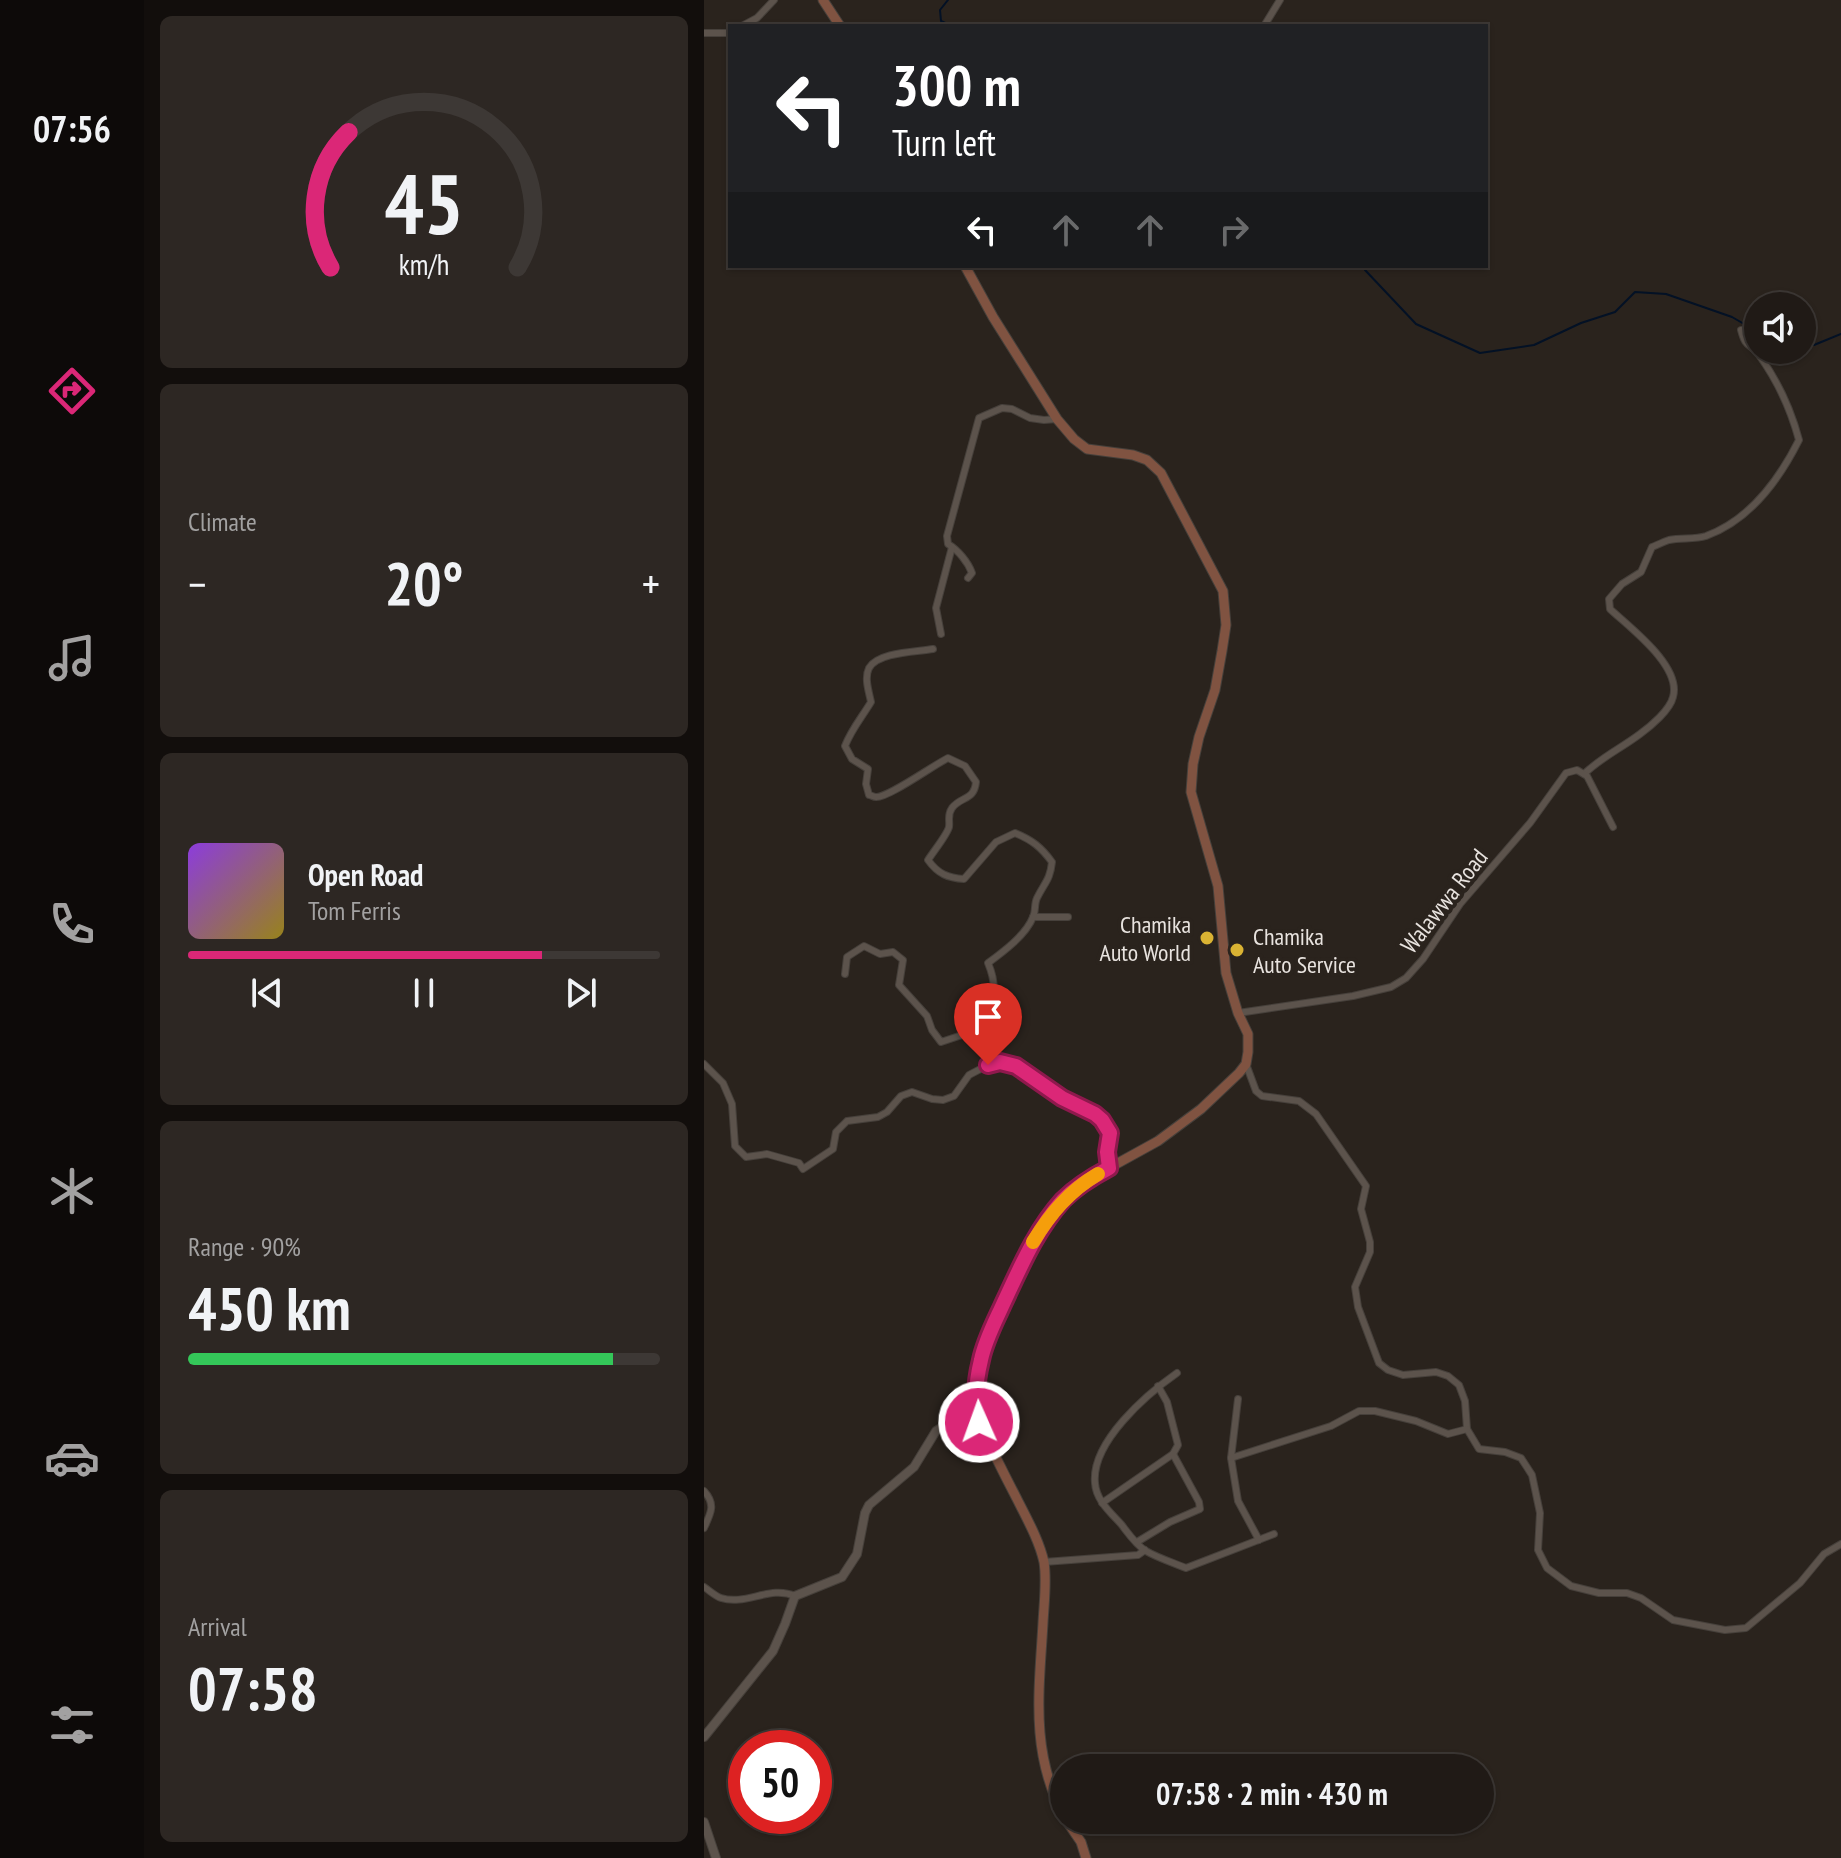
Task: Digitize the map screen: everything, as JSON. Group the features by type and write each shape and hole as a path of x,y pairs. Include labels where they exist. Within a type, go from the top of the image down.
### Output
{"main road":[{"path":"823,0 839,24"},
{"path":"966,268 1057,419 1074,439 1087,449 1147,460 1161,473 1223,591 1226,625 1215,690 1193,764 1191,792 1218,886 1226,973 1248,1034 1246,1064 1201,1109 1158,1141 1080,1184 1064,1199 1027,1251 981,1359 975,1406 979,1422 1035,1536 1044,1562 1039,1709 1040,1741 1050,1785"},
{"path":"1076,1834 1086,1858"}],"street":[{"path":"746,24 757,18 774,0"},
{"path":"1265,24 1280,0"},
{"path":"704,33 728,33"},
{"path":"1613,827 1584,774 1600,759 1659,719 1673,697 1673,680 1662,658 1610,609 1609,599 1622,584 1641,572 1652,547 1670,540 1704,536 1730,523 1767,493 1787,465 1799,440 1794,421 1777,385 1757,352 1744,342 1741,330"},
{"path":"968,578 972,573 969,566 948,544 947,536 979,418 1002,408 1012,409 1030,418 1057,419"},
{"path":"941,634 936,608 952,547"},
{"path":"845,974 847,957 864,946 880,954 893,952 903,960 899,985 927,1016 941,1042 983,1028 994,1001 994,977 988,963 1007,950 1022,934 1033,917 1036,900 1050,876 1052,862 1040,847 1015,833 996,842 964,879 949,878 935,870 928,860 949,826 948,818 953,806 975,791 976,782 965,766 948,758 892,792 876,797 869,795 866,784 868,769 852,759 845,746 850,732 871,702 867,683 869,669 880,659 933,649"},
{"name":"Walawwa Road","path":"1238,1013 1353,996 1391,987 1406,978 1423,959 1460,904 1530,823 1566,773 1577,770 1584,774"},
{"path":"1033,917 1068,917"},
{"path":"704,1064 723,1083 732,1104 735,1146 746,1157 767,1154 799,1163 803,1169 833,1149 836,1132 847,1121 878,1117 901,1096 912,1092 932,1099 943,1100 954,1096 969,1075 1000,1062 1016,1066 1062,1098 1102,1120 1110,1133 1107,1152 1109,1168"},
{"path":"1246,1064 1256,1091 1262,1096 1299,1101 1316,1114 1366,1186 1361,1209 1370,1252 1355,1287 1358,1307 1379,1363 1403,1375 1436,1372 1448,1376 1459,1385 1465,1401 1467,1429 1479,1449 1505,1452 1521,1458 1532,1475 1540,1513 1538,1550 1547,1568 1571,1586 1599,1593 1627,1593 1641,1598 1673,1620 1725,1630 1746,1628 1800,1583 1824,1554 1841,1544"},
{"path":"1177,1373 1158,1386 1127,1416 1106,1445 1095,1476 1102,1503 1145,1550 1186,1568 1274,1534"},
{"path":"1102,1503 1173,1454 1178,1445 1167,1402 1158,1386"},
{"path":"1238,1399 1231,1458 1238,1501 1259,1540"},
{"path":"704,1737 773,1651 795,1596 842,1577 857,1554 869,1505 914,1467 936,1431 975,1406"},
{"path":"1231,1458 1331,1426 1359,1411 1375,1411 1416,1421 1448,1434 1467,1429"},
{"path":"1137,1542 1170,1522 1200,1509 1173,1454"},
{"path":"704,1491 711,1498 712,1510 704,1528"},
{"path":"1044,1562 1138,1555 1145,1550"},
{"path":"704,1587 720,1597 734,1600 774,1593 795,1596"},
{"path":"704,1822 716,1858"}],"waterway":[{"path":"948,0 940,10 941,21 948,24"},
{"path":"1364,268 1416,324 1480,353 1534,345 1581,323 1615,312 1635,292 1666,294 1744,324"},
{"path":"1816,344 1841,334"}],"slow traffic":[{"path":"1033,1242 1064,1199 1080,1184 1098,1174"}],"place":[{"name":"Chamika Auto World","path":"1207,938"},
{"name":"Chamika Auto Service","path":"1237,950"}],"route":[{"path":"979,1422 975,1406 981,1359 997,1317 1027,1251 1045,1222 1080,1184 1109,1168 1107,1152 1110,1133 1095,1114 1062,1098 1016,1066 1000,1062 988,1065"}]}
